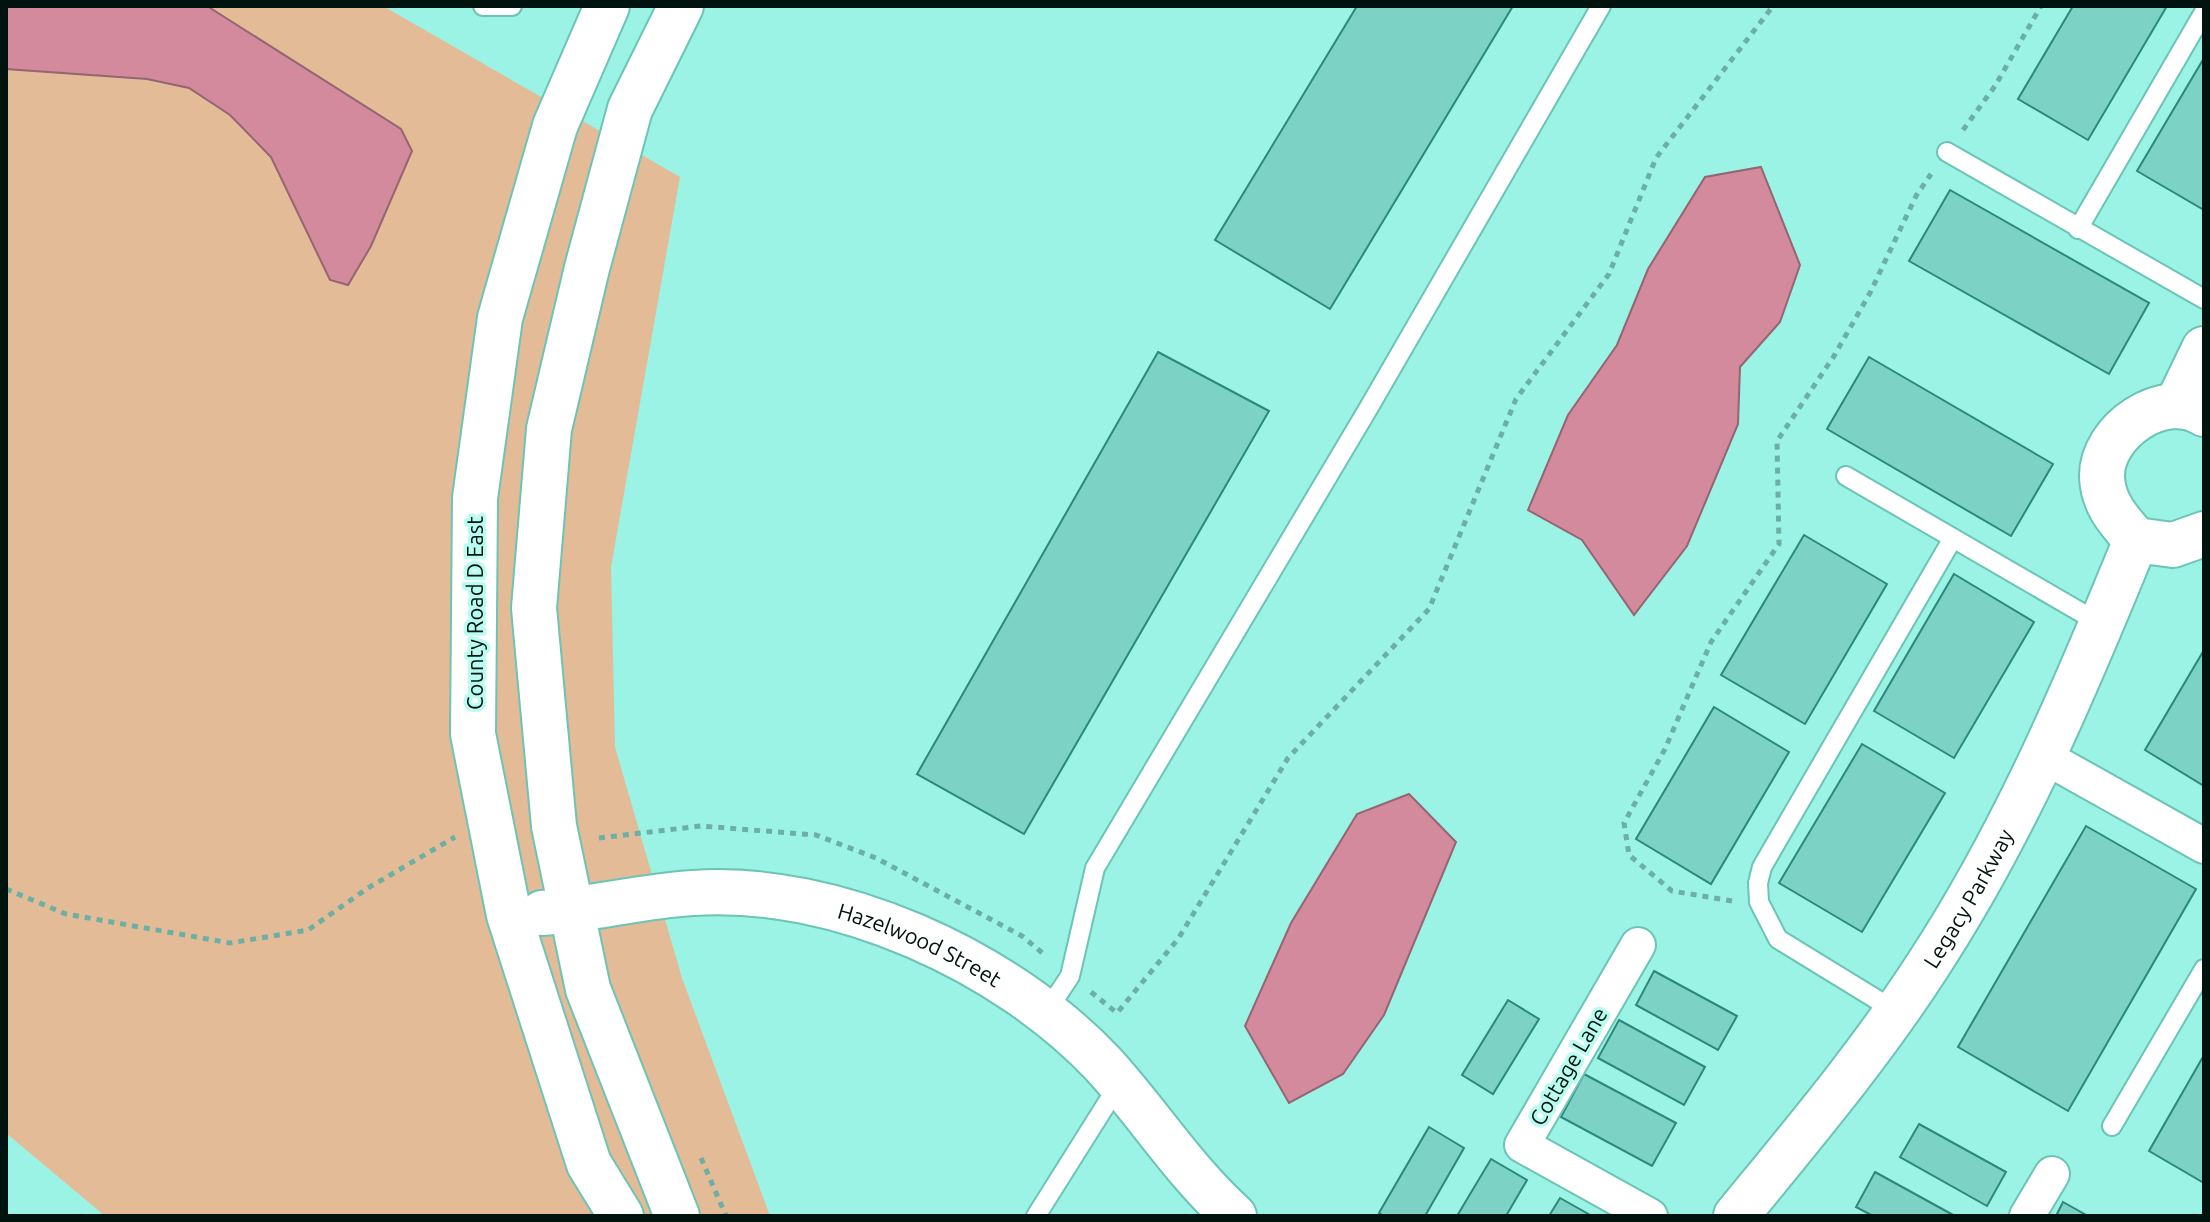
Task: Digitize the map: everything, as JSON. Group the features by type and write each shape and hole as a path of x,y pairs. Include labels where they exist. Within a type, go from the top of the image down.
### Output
{"street":[{"name":"County Road D East","path":"607,6 555,126 500,318 475,498 473,734 509,915 589,1164 621,1216"},
{"path":"677,1216 588,989 592,907 554,826 534,608 549,429 630,109 681,6"},
{"path":"2204,349 2191,409 2138,417 2112,441 2102,475 2109,510 2136,540 2173,545 2204,534"},
{"name":"Legacy Parkway","path":"1736,1216 1828,1106 1897,1012 1961,913 2045,757 2136,540"},
{"path":"2045,757 2204,846"},
{"name":"Hazelwood Street","path":"509,915 693,893 742,893 794,899 872,920 948,951 996,979 1045,1014 1103,1064 1212,1196 1234,1216"},
{"name":"Cottage Lane","path":"1638,945 1522,1145 1650,1216"},
{"path":"2027,1216 2052,1174"}],"lane":[{"path":"483,6 512,6"},
{"path":"1045,1014 1070,976 1095,868 1368,409 1601,6"},
{"path":"2078,229 2204,12"},
{"path":"1947,152 2204,299"},
{"path":"1846,476 2101,624"},
{"path":"1897,1012 1778,939 1759,902 1758,883 1762,867 1953,538"},
{"path":"2112,1126 2204,969"},
{"path":"1036,1216 1119,1084"}],"path":[{"path":"1759,902 1717,901 1672,891 1629,855 1624,823 1665,749 1711,642 1779,544 1777,441 1834,356 1870,293 1916,196 1995,86 2041,6"},
{"path":"554,826 574,824 599,838 592,907"},
{"path":"6,889 66,914 230,943 308,930 451,838 491,834"},
{"path":"696,1144 726,1216"}],"shaded area":[{"path":"6,6 383,6 680,177 611,567 615,747 682,978 770,1216 105,1216 6,1133"},
{"path":"6,6 207,6 401,129 412,151 371,246 348,285 330,280 271,157 230,115 189,88 147,79 6,69"},
{"path":"1761,167 1800,265 1780,322 1740,367 1738,424 1687,546 1634,615 1582,540 1528,510 1568,415 1617,345 1648,269 1705,177"},
{"path":"1409,794 1456,842 1384,1015 1343,1074 1289,1103 1245,1026 1291,923 1357,814"}],"building":[{"path":"1357,6 1513,6 1330,309 1215,240"},
{"path":"2073,6 2167,6 2088,140 2018,99"},
{"path":"2204,58 2204,210 2137,171"},
{"path":"1950,190 2149,303 2109,374 1909,261"},
{"path":"1158,352 1269,411 1024,834 917,774"},
{"path":"1869,357 2053,464 2011,536 1827,429"},
{"path":"1804,535 1887,584 1805,724 1721,675"},
{"path":"1954,574 2034,622 1954,758 1874,711"},
{"path":"2204,650 2204,786 2145,750"},
{"path":"1714,707 1789,752 1711,884 1636,839"},
{"path":"1862,744 1945,793 1862,932 1779,883"},
{"path":"2086,826 2196,889 2068,1111 1958,1047"},
{"path":"1654,971 1737,1016 1718,1050 1636,1005"},
{"path":"1508,1000 1539,1019 1493,1094 1462,1075"},
{"path":"1619,1020 1705,1067 1684,1105 1598,1058"},
{"path":"2204,1055 2204,1183 2149,1151"},
{"path":"1584,1074 1676,1123 1652,1166 1561,1117"},
{"path":"1919,1124 2006,1172 1987,1206 1900,1157"},
{"path":"1429,1127 1464,1148 1425,1216 1384,1216 1379,1213"},
{"path":"1491,1159 1527,1180 1506,1216 1457,1216"},
{"path":"1875,1172 1955,1216 1873,1216 1856,1207"},
{"path":"1560,1198 1592,1216 1549,1216"},
{"path":"2063,1202 2088,1216 2056,1216"}]}
